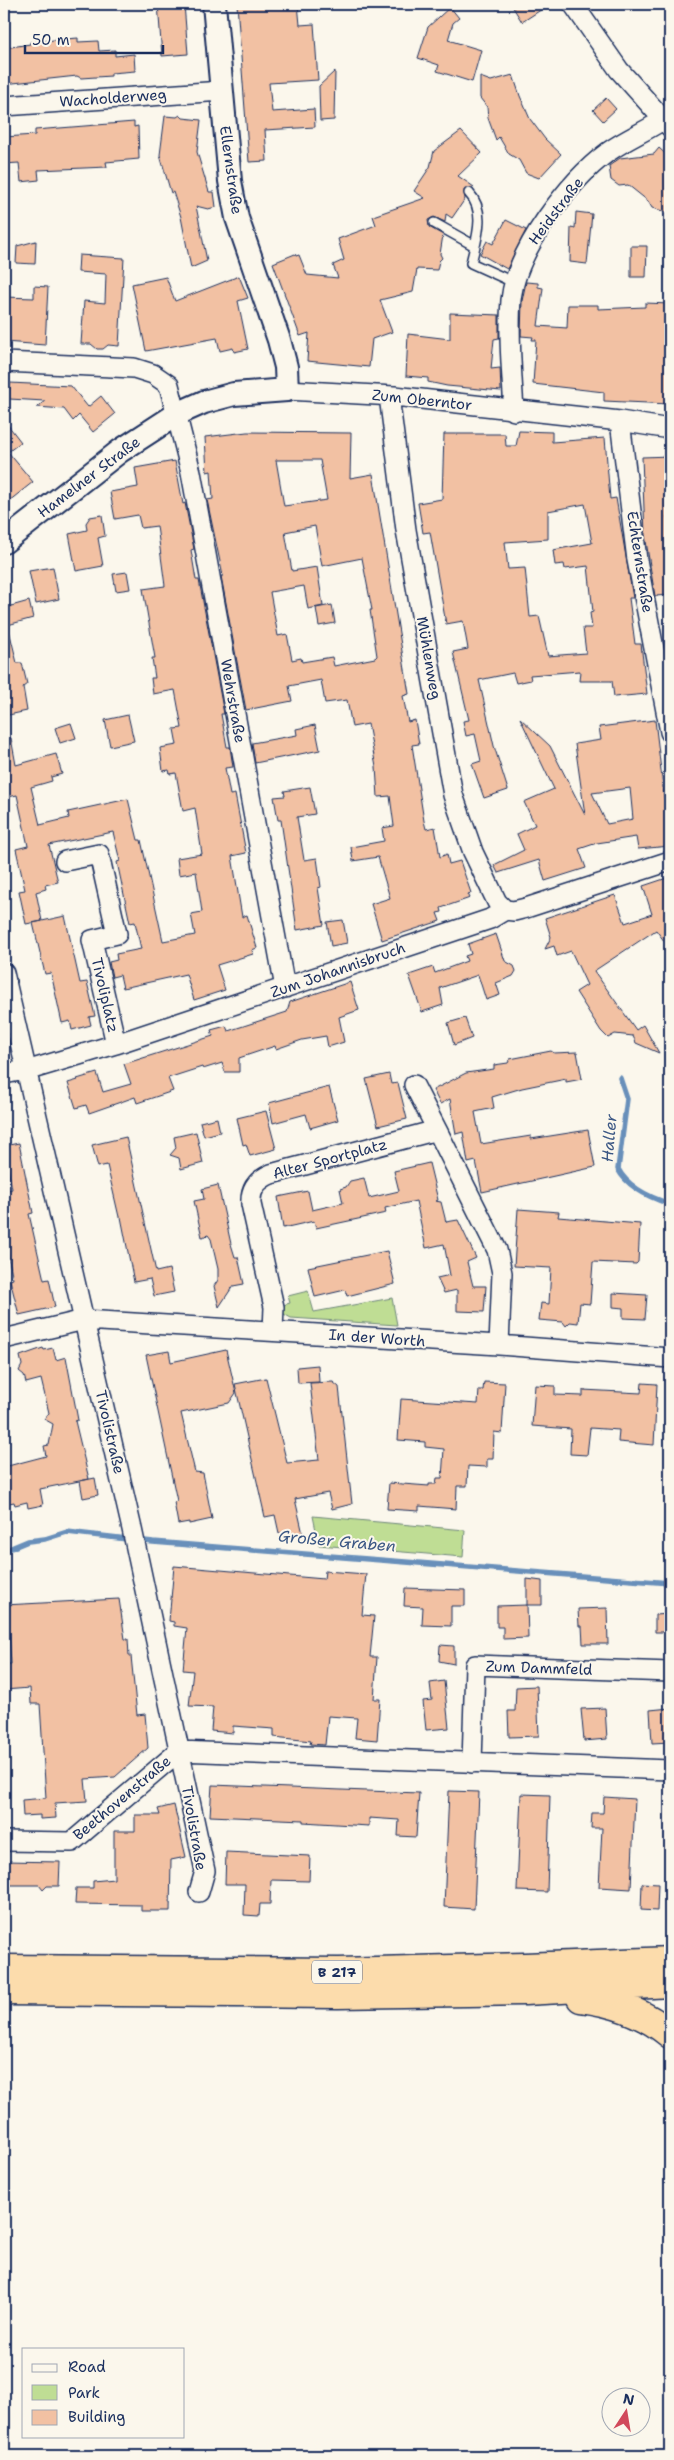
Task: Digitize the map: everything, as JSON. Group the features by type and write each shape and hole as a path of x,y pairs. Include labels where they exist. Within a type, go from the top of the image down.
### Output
{"highway":[{"name":"B 217","path":"4,1969 339,1972 525,1967 670,1960"},
{"name":"B 217","path":"4,1991 338,1994 525,1991 670,1983"},
{"path":"525,1991 593,1999 618,2005 643,2016 670,2034"}],"street":[{"name":"Ellernstraße","path":"214,4 230,181 237,218 279,340 286,367 287,390"},
{"path":"573,4 619,70 668,121"},
{"name":"Wacholderweg","path":"4,106 222,91"},
{"name":"Heidstraße","path":"514,410 511,299 528,247 545,221 582,175 610,151 668,121"},
{"name":"Wehrstraße","path":"4,362 134,368 152,374 169,385 191,472 285,988"},
{"name":"Zum Oberntor","path":"177,414 204,402 234,394 287,390 389,396 670,429"},
{"name":"Mühlenweg","path":"389,396 406,530 453,795 473,852 497,902 505,910"},
{"name":"Hamelner Straße","path":"4,542 120,451 177,414"},
{"name":"Echternstraße","path":"620,422 637,560 670,732"},
{"name":"Tivoliplatz","path":"65,861 99,854 117,934 92,940 116,1044"},
{"name":"Zum Johannisbruch","path":"4,1074 25,1070 116,1044 490,918 505,910 514,911 526,908 670,860"},
{"name":"Tivolistraße","path":"4,973 133,1537 205,1871 199,1892"},
{"path":"414,1085 497,1250 502,1273 499,1345"},
{"name":"Alter Sportplatz","path":"274,1331 274,1307 251,1204 252,1192 259,1181 271,1174 437,1130"},
{"name":"In der Worth","path":"4,1339 84,1320 499,1345 670,1358"},
{"name":"Zum Dammfeld","path":"472,1763 475,1665 670,1672"},
{"path":"179,1751 670,1770"},
{"name":"Beethovenstraße","path":"4,1841 72,1842 179,1751"}],"lane":[{"path":"469,193 478,207 475,246 471,263 515,283"},
{"path":"434,223 475,246"}],"green space":[{"path":"308,1291 314,1312 392,1298 397,1325 291,1318 282,1313 280,1306 290,1303 288,1296"},
{"path":"313,1516 465,1530 463,1557 319,1545"}],"building":[{"path":"158,4 184,4 188,54 162,56"},
{"path":"237,4 298,4 300,25 314,24 318,80 269,83 272,112 314,109 315,127 265,130 267,161 249,162"},
{"path":"511,4 550,4 522,22"},
{"path":"450,7 459,18 453,23 448,40 481,50 472,82 437,71 439,65 418,58 428,27"},
{"path":"78,38 78,42 98,41 99,51 115,50 115,56 134,54 135,71 111,73 111,76 81,78 77,76 4,84 4,67 7,66 5,48 30,44 30,42"},
{"path":"335,71 334,120 320,121 319,86"},
{"path":"513,75 530,119 545,139 561,154 539,178 526,173 519,160 509,154 499,137 496,140 488,118 487,107 480,98 480,77 491,81"},
{"path":"606,98 616,109 603,121 593,110"},
{"path":"180,115 183,118 201,120 197,152 209,192 214,192 216,207 208,209 196,206 207,261 191,268 181,217 173,192 171,193 160,155 165,116 177,117"},
{"path":"134,122 134,127 138,126 139,159 106,162 107,167 38,170 39,180 21,182 19,163 4,164 4,137 35,135 35,130"},
{"path":"461,131 482,153 458,176 474,187 464,190 465,199 452,218 446,214 445,222 434,217 428,220 429,227 443,235 440,254 442,258 439,261 437,270 417,269 413,292 380,300 392,332 372,339 369,367 307,361 309,333 300,336 273,263 295,254 296,256 299,255 307,275 338,278 333,265 344,260 338,239 376,225 373,216 425,198 414,191 430,167 434,151"},
{"path":"659,148 670,158 670,213 652,208 648,201 628,185 619,186 611,180 609,166 620,158 654,154"},
{"path":"576,212 592,214 587,264 570,262 571,227 575,228"},
{"path":"506,220 526,230 507,269 480,254 487,241 493,244"},
{"path":"36,241 35,264 16,263 17,246"},
{"path":"631,246 647,246 646,277 631,277"},
{"path":"79,255 124,258 119,346 108,345 103,349 97,349 91,344 81,344 84,301 105,303 106,274 78,272"},
{"path":"239,276 248,298 238,301 248,349 234,352 233,348 220,351 217,338 146,351 132,284 166,277 175,301"},
{"path":"526,282 538,283 538,287 543,288 538,326 567,328 568,305 598,305 598,309 645,307 645,303 670,304 670,404 604,401 604,392 533,384 536,340 532,340 533,337 521,336 522,301"},
{"path":"34,286 48,287 45,345 4,342 4,297 34,298"},
{"path":"450,313 499,315 499,338 494,339 491,369 500,368 501,391 447,386 428,382 428,378 406,376 408,334 450,339"},
{"path":"10,383 71,386 88,407 101,396 115,414 93,432 79,415 73,421 64,409 37,407 45,401 9,399"},
{"path":"4,420 21,442 8,452 33,482 4,505"},
{"path":"519,431 552,432 552,442 605,438 610,499 616,498 633,598 629,598 635,644 641,644 647,694 614,697 612,681 579,681 580,671 530,675 531,680 516,683 513,673 479,680 494,746 508,790 484,798 472,764 481,761 475,734 466,736 463,721 469,720 453,652 468,649 463,621 446,624 430,532 423,533 418,503 442,499 444,434 505,434 506,446 516,446","holes":["585,504 592,543 553,550 555,565 564,564 565,569 588,566 593,612 590,613 592,628 583,628 586,653 548,656 539,616 530,617 525,568 508,569 505,542 548,539 548,511"]},
{"path":"247,432 351,433 350,478 373,474 409,694 403,696 408,722 415,720 419,744 412,745 424,821 426,829 435,827 440,857 447,854 449,864 460,861 471,893 468,894 470,898 441,908 442,912 437,913 440,921 382,940 371,904 390,898 378,857 353,861 351,847 384,841 382,828 394,826 390,796 378,797 376,767 368,724 352,727 347,700 325,703 321,680 289,686 292,701 246,710 221,576 223,576 207,500 213,499 211,471 207,472 205,437","holes":["276,460 320,460 327,500 284,506","315,526 322,566 362,558 372,610 370,610 377,656 375,658 334,666 332,657 302,662 301,658 292,660 287,634 278,636 270,592 304,586 308,609 323,606 317,567 292,571 285,532"]},
{"path":"670,456 670,516 667,516 670,537 670,595 655,596 645,535 642,457"},
{"path":"175,461 194,549 191,550 196,580 199,580 224,714 221,714 227,747 230,747 233,767 225,768 230,795 235,794 246,853 232,856 242,917 247,915 257,948 252,950 253,954 217,965 225,990 194,1000 186,974 123,988 120,975 112,977 109,962 117,960 116,954 141,949 135,922 130,923 117,862 120,861 113,832 49,845 58,882 45,885 46,889 36,892 42,921 26,924 19,891 25,890 16,849 28,846 17,795 4,798 4,738 11,738 16,765 56,754 62,774 51,777 52,781 31,787 40,825 69,818 68,812 128,799 138,840 141,840 163,941 195,935 191,914 202,912 196,872 179,875 177,858 202,854 195,808 183,811 176,773 170,774 169,770 163,771 160,748 177,745 174,729 182,728 175,690 153,694 151,678 155,678 152,658 155,658 143,589 165,586 157,526 141,528 138,515 115,519 110,492 138,487 135,468"},
{"path":"102,515 105,536 98,538 103,566 76,571 69,534 87,530 86,523 90,517"},
{"path":"53,567 59,599 36,604 29,571"},
{"path":"127,572 130,589 116,591 113,574"},
{"path":"29,601 33,618 4,626 4,608"},
{"path":"332,605 335,623 319,626 316,608"},
{"path":"9,630 17,663 22,663 27,684 23,687 27,711 4,716 4,631"},
{"path":"128,715 134,741 110,746 105,720"},
{"path":"520,718 550,746 585,815 575,744 601,740 599,727 655,720 665,804 668,804 670,846 638,849 636,837 597,843 579,849 586,868 545,881 539,860 498,873 494,865 524,850 517,834 535,825 524,802 554,789","holes":["630,788 633,819 607,824 592,793"]},
{"path":"71,723 76,738 60,743 55,728"},
{"path":"315,725 320,750 255,763 252,743 297,735 296,729"},
{"path":"310,787 315,814 297,817 304,860 317,858 321,887 318,888 324,925 297,930 281,820 278,820 274,797 285,796 284,791"},
{"path":"670,877 670,949 656,930 594,971 636,1030 643,1025 659,1053 636,1043 633,1036 615,1034 608,1038 601,1031 576,992 587,985 571,951 557,956 554,946 545,949 551,937 545,918 615,895 625,923 652,914 643,886"},
{"path":"65,916 80,983 87,982 95,1016 89,1017 91,1025 72,1030 70,1021 62,1023 51,973 45,974 33,923"},
{"path":"343,920 347,943 331,946 327,922"},
{"path":"496,934 505,961 514,966 516,971 513,976 496,983 500,995 486,1000 478,975 440,988 443,1005 422,1012 409,975 433,967 435,973 467,961 465,956 471,954 468,944"},
{"path":"350,982 359,1010 339,1017 344,1042 328,1047 326,1036 302,1040 276,1049 275,1046 239,1058 239,1072 225,1072 222,1063 203,1069 202,1067 168,1078 173,1091 137,1103 135,1097 89,1113 86,1105 76,1108 68,1083 97,1073 103,1092 131,1084 124,1064 213,1036 211,1030 226,1026 228,1031 287,1012 290,1002"},
{"path":"465,1018 472,1038 454,1045 448,1023"},
{"path":"551,1051 554,1053 577,1052 582,1079 566,1082 566,1079 522,1088 492,1097 494,1108 475,1112 481,1144 531,1136 531,1139 588,1130 595,1167 482,1192 476,1161 468,1163 463,1132 456,1134 450,1099 440,1104 433,1090 466,1073 494,1069 494,1065 508,1063 510,1059"},
{"path":"389,1074 391,1084 398,1083 407,1119 378,1126 366,1079"},
{"path":"329,1087 338,1120 310,1128 306,1114 273,1123 269,1103"},
{"path":"266,1111 276,1149 250,1156 246,1144 243,1145 237,1118"},
{"path":"217,1118 220,1132 204,1136 200,1122"},
{"path":"196,1132 203,1163 181,1169 179,1158 170,1155 176,1148 174,1137"},
{"path":"126,1137 156,1272 169,1269 174,1292 154,1296 150,1279 134,1282 121,1217 119,1217 107,1165 98,1167 92,1145"},
{"path":"19,1143 33,1213 29,1214 44,1280 49,1279 55,1307 19,1315 10,1280 13,1279 7,1251 4,1252 4,1191 12,1189 4,1146"},
{"path":"429,1163 438,1200 435,1201 441,1202 446,1222 458,1220 476,1258 467,1262 473,1286 486,1286 484,1312 457,1311 457,1290 444,1293 437,1278 450,1275 444,1244 426,1248 416,1201 385,1208 386,1213 316,1228 314,1221 283,1228 278,1197 308,1191 312,1210 343,1203 340,1189 346,1187 350,1181 364,1178 369,1198 399,1191 394,1171"},
{"path":"218,1185 231,1244 235,1257 238,1257 244,1284 233,1286 219,1307 214,1286 218,1280 218,1269 211,1239 208,1235 202,1237 194,1201 204,1199 202,1189"},
{"path":"518,1209 559,1212 558,1217 640,1224 638,1262 636,1264 593,1262 590,1304 580,1303 578,1323 570,1322 566,1326 563,1322 539,1320 541,1303 549,1304 551,1268 514,1266"},
{"path":"387,1251 395,1284 347,1296 345,1290 315,1297 308,1267"},
{"path":"613,1293 647,1295 645,1319 623,1318 623,1308 613,1307"},
{"path":"43,1348 44,1350 53,1348 56,1360 66,1357 78,1420 75,1421 89,1479 40,1489 43,1505 28,1508 27,1502 15,1505 14,1502 4,1504 4,1467 46,1456 44,1446 49,1445 53,1424 44,1419 49,1413 41,1379 26,1383 24,1375 19,1371 22,1365 20,1356"},
{"path":"226,1350 236,1393 229,1403 181,1413 195,1472 203,1473 212,1519 189,1524 189,1522 178,1524 174,1502 177,1501 146,1355 169,1351 171,1362"},
{"path":"318,1365 319,1382 298,1383 297,1367"},
{"path":"266,1378 287,1463 319,1460 310,1383 333,1382 339,1387 352,1504 332,1509 328,1493 295,1499 303,1534 279,1533 275,1515 265,1517 235,1384"},
{"path":"484,1382 505,1383 502,1433 494,1432 493,1459 487,1459 487,1467 468,1466 467,1486 457,1486 456,1509 419,1506 419,1511 387,1509 389,1483 429,1486 429,1484 436,1484 437,1478 442,1478 444,1449 425,1447 425,1442 398,1440 401,1399 478,1404 479,1390 483,1390"},
{"path":"642,1383 657,1384 654,1445 618,1442 619,1430 590,1428 587,1455 570,1454 571,1429 532,1426 535,1385 555,1386 555,1395 583,1396 583,1390 641,1393"},
{"path":"95,1478 98,1495 83,1498 80,1481"},
{"path":"174,1566 324,1579 325,1571 366,1574 362,1615 374,1616 370,1657 377,1657 374,1699 380,1699 377,1740 355,1738 357,1718 328,1716 325,1745 310,1744 311,1741 274,1737 274,1729 233,1726 233,1733 211,1731 213,1707 189,1706 193,1671 183,1670 187,1628 174,1626 174,1622 169,1621"},
{"path":"527,1579 542,1581 542,1605 527,1605"},
{"path":"405,1588 465,1590 465,1606 451,1606 451,1626 422,1625 423,1607 404,1606"},
{"path":"119,1599 125,1639 128,1639 129,1656 131,1656 137,1715 145,1714 148,1748 115,1777 85,1779 87,1801 55,1803 56,1818 40,1819 40,1815 23,1816 22,1800 46,1798 40,1704 31,1704 30,1688 4,1690 4,1664 11,1664 9,1632 4,1633 4,1605"},
{"path":"527,1605 528,1638 503,1639 503,1627 497,1627 497,1606"},
{"path":"607,1608 608,1644 583,1644 582,1626 579,1626 578,1609"},
{"path":"670,1614 670,1632 655,1632 655,1615"},
{"path":"440,1645 454,1646 454,1664 439,1661"},
{"path":"444,1681 449,1728 426,1730 423,1701 432,1700 430,1683"},
{"path":"537,1686 539,1736 509,1737 508,1711 515,1711 516,1687"},
{"path":"605,1708 607,1739 584,1741 581,1709"},
{"path":"670,1708 670,1742 652,1743 650,1710"},
{"path":"212,1785 419,1793 416,1837 398,1836 399,1820 369,1818 369,1826 303,1822 303,1820 210,1816"},
{"path":"449,1791 479,1792 474,1909 444,1907"},
{"path":"521,1794 550,1795 547,1892 517,1891"},
{"path":"604,1797 635,1799 631,1889 599,1887 602,1828 591,1828 592,1813 603,1813"},
{"path":"174,1805 186,1857 171,1860 170,1911 141,1911 141,1905 75,1904 76,1888 93,1888 93,1881 114,1879 114,1831 135,1831 135,1815 160,1815 158,1809"},
{"path":"226,1852 310,1856 309,1881 271,1880 270,1904 260,1904 259,1916 244,1915 245,1884 225,1884"},
{"path":"4,1861 60,1862 59,1886 47,1886 43,1890 39,1885 4,1885"},
{"path":"642,1883 658,1884 657,1911 641,1910"}],"waterway":[{"name":"Haller","path":"620,1078 627,1099 618,1169 622,1176 634,1187 655,1199 670,1204"},
{"name":"Großer Graben","path":"4,1551 28,1541 45,1539 67,1532 153,1542 670,1583"}]}
